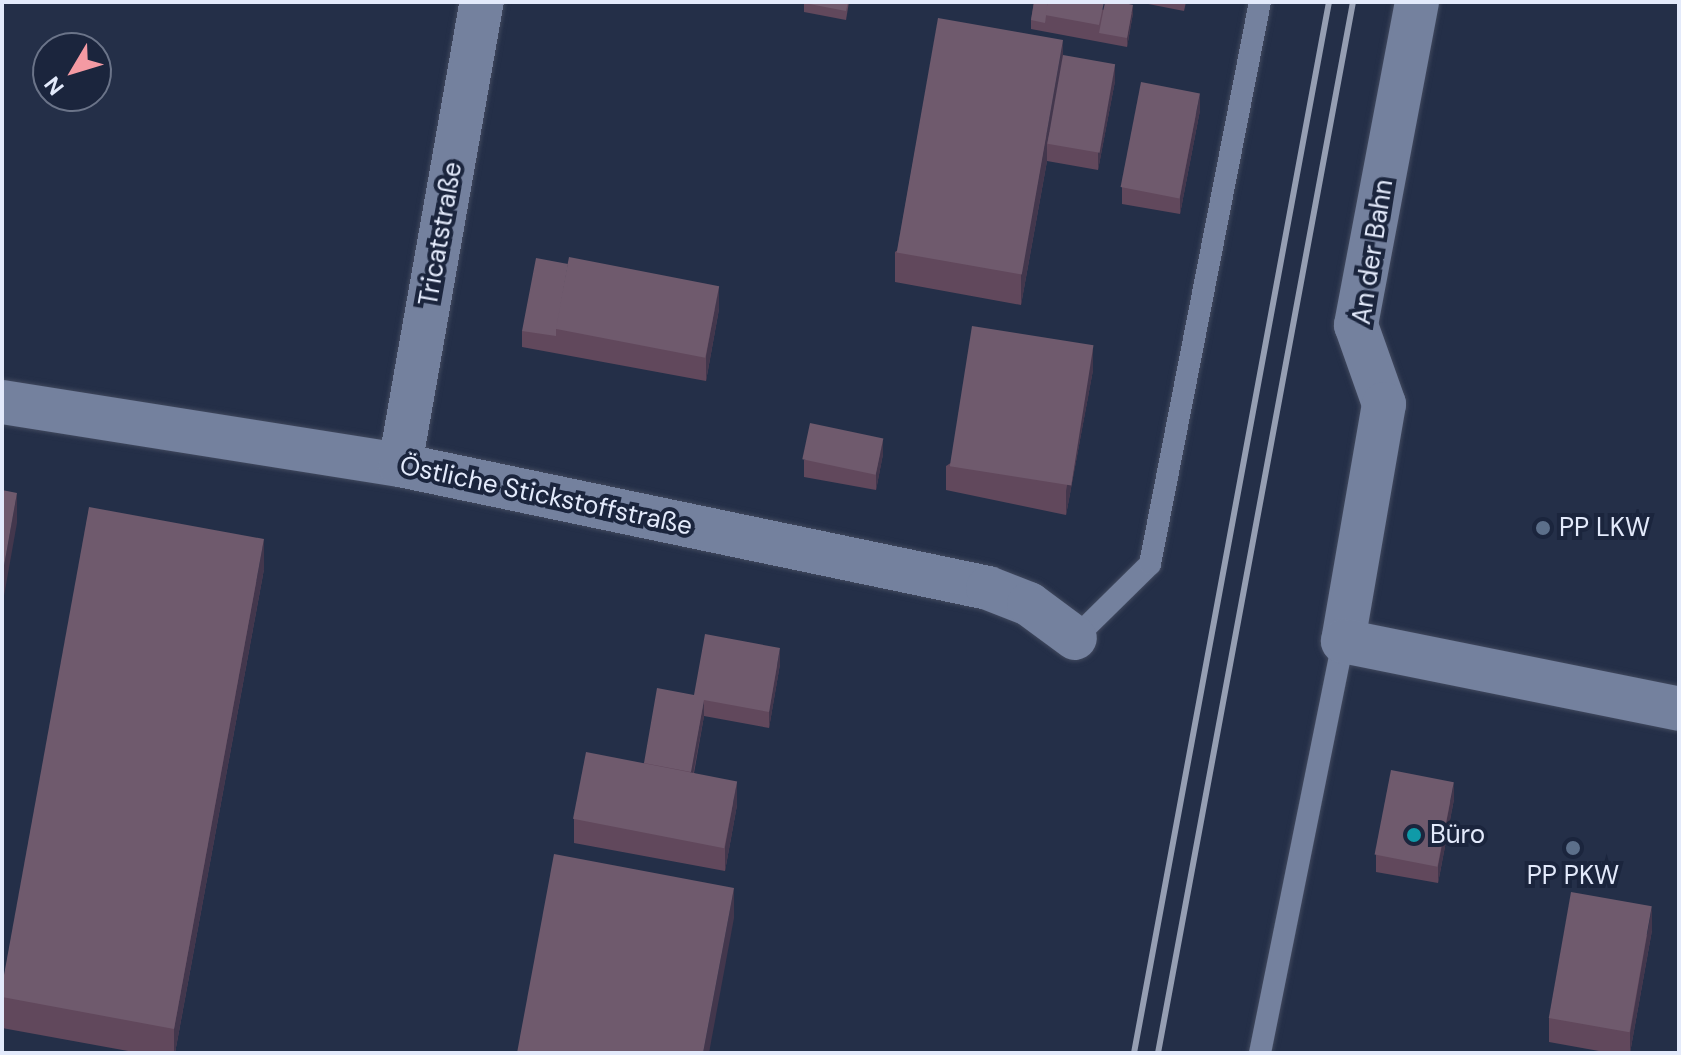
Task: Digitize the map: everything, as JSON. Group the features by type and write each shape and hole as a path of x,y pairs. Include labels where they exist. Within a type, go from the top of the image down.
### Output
{"street":[{"name":"Tricatstraße","path":"400,465 482,2"},
{"name":"An der Bahn","path":"1343,641 1384,404 1356,325 1417,2"},
{"name":"Östliche Stickstoffstraße","path":"2,402 400,465 988,588 1029,604 1075,638"},
{"path":"1343,641 1679,709"}],"lane":[{"path":"1075,638 1150,564 1260,2"},
{"path":"1260,1053 1343,641"}],"building":[{"path":"804,2 848,2 846,11"},
{"path":"1034,2 1048,2 1045,23 1031,20"},
{"path":"1048,2 1104,2 1099,25 1045,15"},
{"path":"1105,2 1133,5 1127,38 1099,33"},
{"path":"938,18 1063,40 1022,274 897,252"},
{"path":"1063,55 1115,64 1100,153 1047,144"},
{"path":"1141,82 1200,93 1179,198 1121,187"},
{"path":"569,257 719,286 705,358 555,329"},
{"path":"536,258 568,264 556,336 522,331"},
{"path":"972,326 1093,345 1071,485 950,466"},
{"path":"810,423 883,439 876,475 802,459"},
{"path":"2,490 17,493 2,577"},
{"path":"89,507 264,539 174,1029 2,997"},
{"path":"705,634 780,648 769,712 704,700 691,772 644,763 657,688 694,695"},
{"path":"586,752 737,781 724,848 573,819"},
{"name":"Büro","path":"1391,770 1454,782 1437,867 1375,854"},
{"path":"554,854 734,888 703,1053 517,1053"},
{"path":"1571,892 1652,906 1630,1032 1549,1018"}],"railway":[{"path":"1134,1053 1329,2"},
{"path":"1158,1053 1353,2"}],"place":[{"name":"PP LKW","path":"1543,528"},
{"name":"Büro","path":"1414,835"},
{"name":"PP PKW","path":"1573,848"}]}
